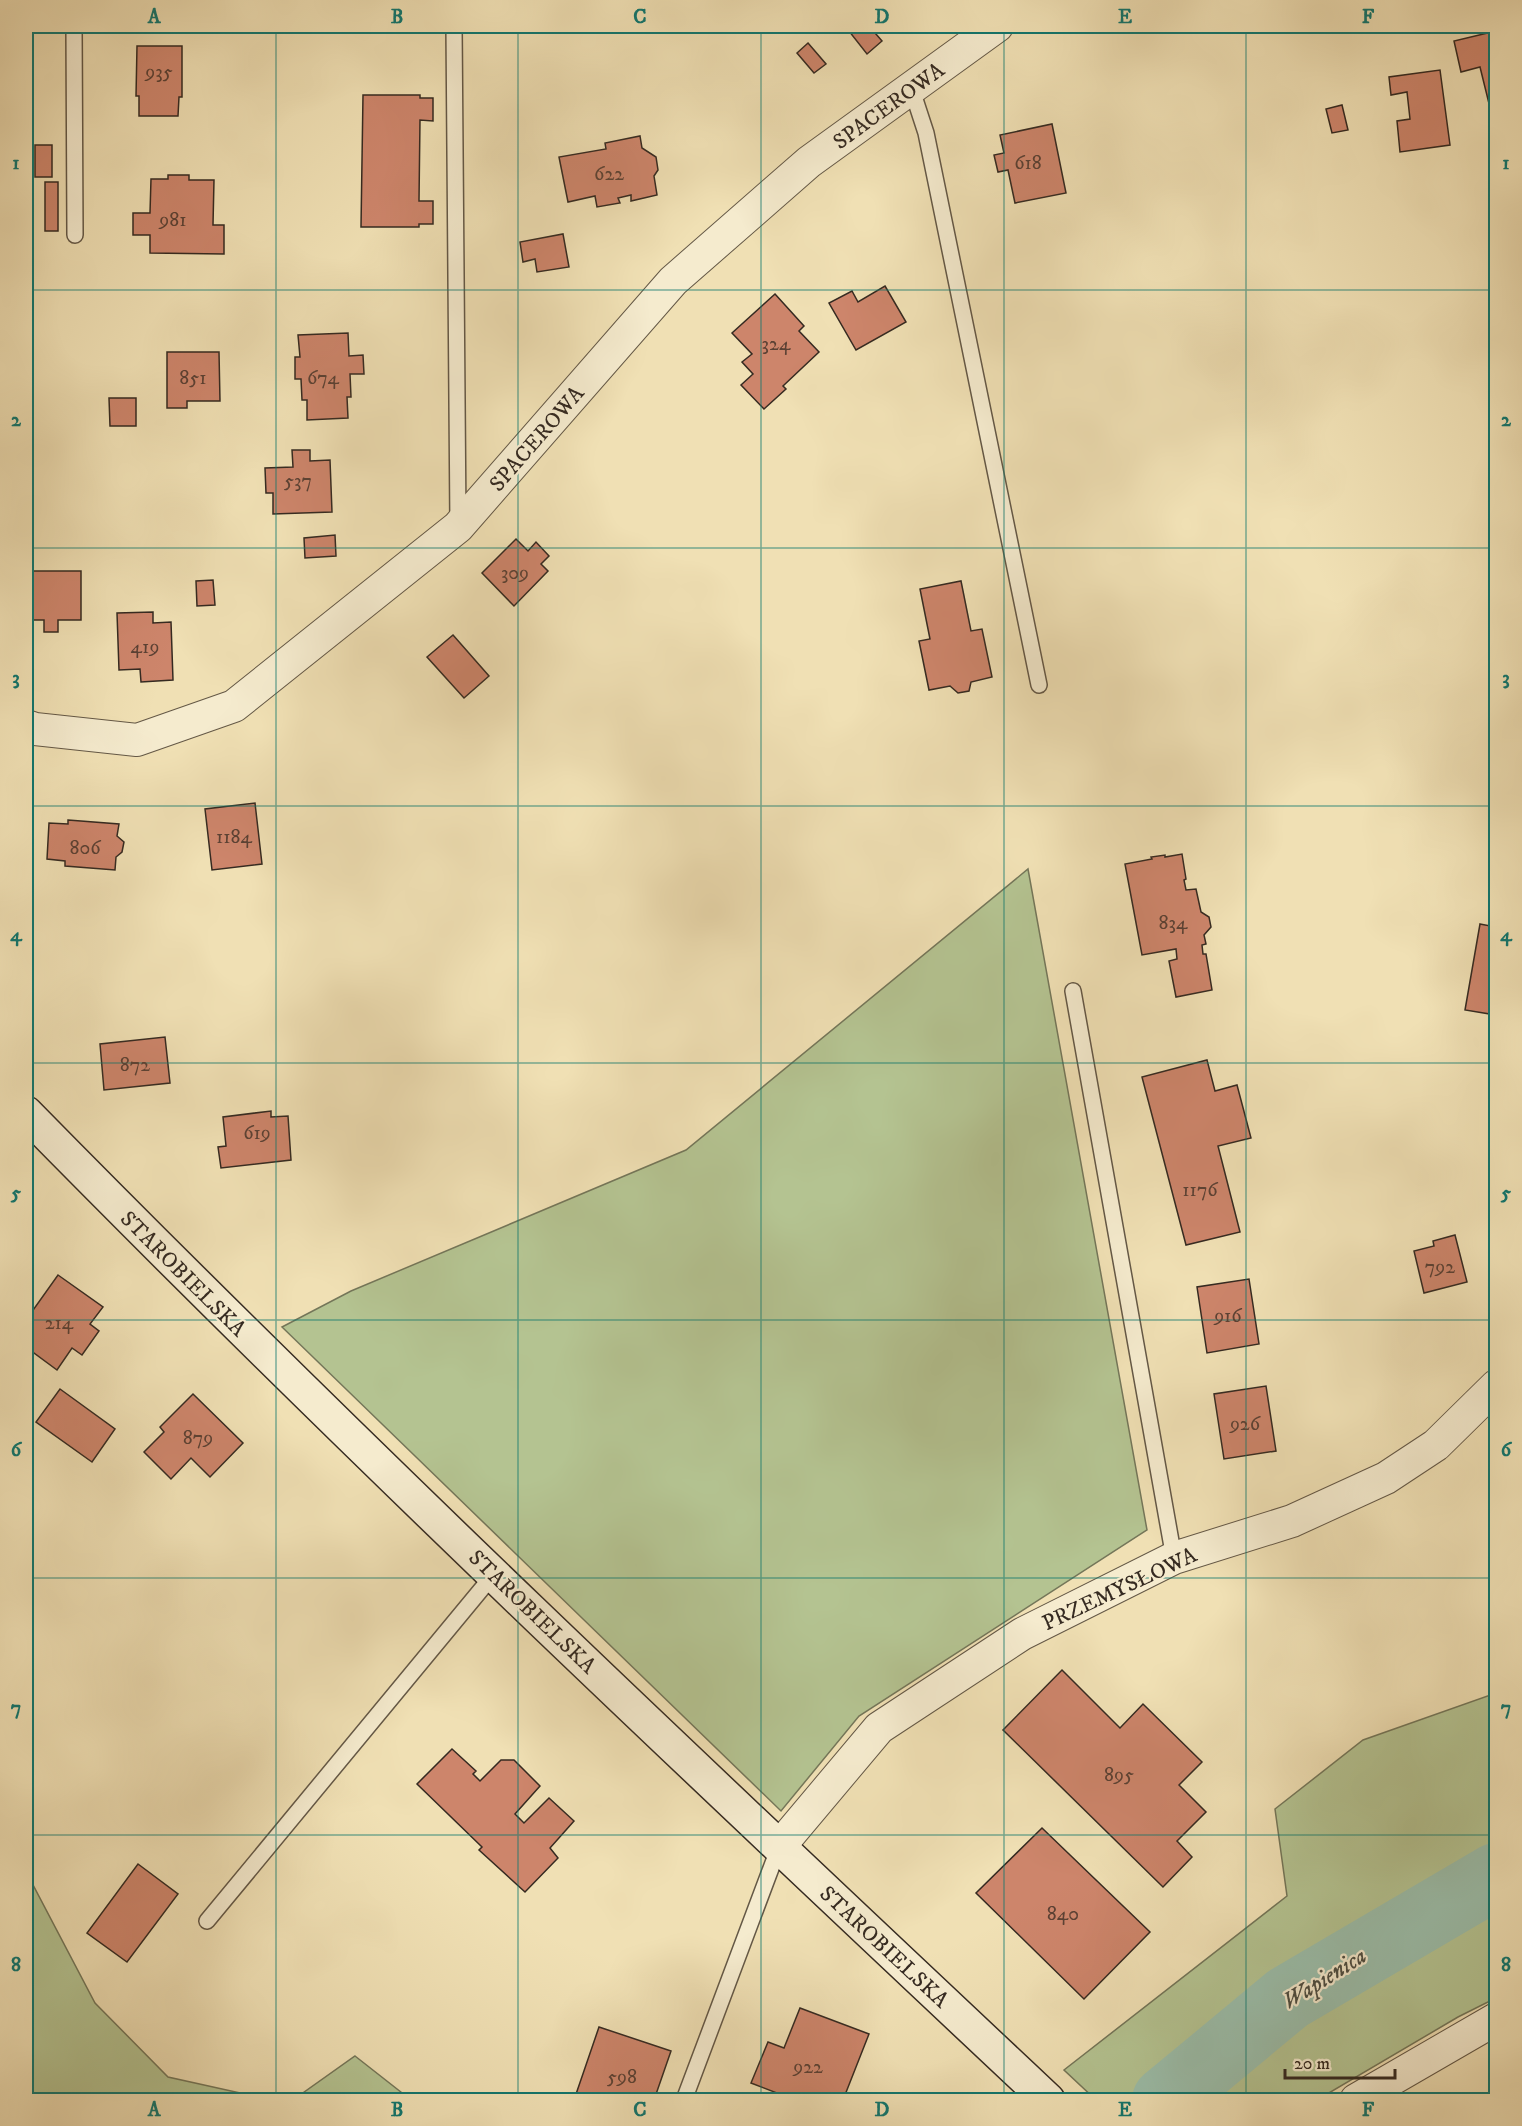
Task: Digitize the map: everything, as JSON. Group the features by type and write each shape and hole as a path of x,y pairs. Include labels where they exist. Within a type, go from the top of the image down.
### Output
{"street":[{"name":"SPACEROWA","path":"26,726 35,729 137,740 234,706 458,527 673,281 809,162 997,26"},
{"name":"STAROBIELSKA","path":"26,1115 258,1348 779,1848 1048,2100"},
{"name":"PRZEMYSŁOWA","path":"779,1848 879,1728 1022,1634 1174,1558 1293,1521 1386,1478 1436,1445 1497,1386"},
{"path":"1356,2100 1497,2019"}],"lane":[{"path":"74,26 75,235"},
{"path":"454,26 458,527"},
{"path":"911,87 926,133 1039,685"},
{"path":"1073,991 1174,1558"},
{"path":"207,1921 494,1574"},
{"path":"684,2100 779,1848"}],"green space":[{"path":"1028,869 1147,1530 859,1716 781,1811 282,1327 351,1291 686,1150"},
{"path":"1496,1693 1496,1998 1458,2017 1317,2100 1096,2100 1064,2070 1287,1896 1275,1809 1363,1740"},
{"path":"26,1875 95,2003 168,2077 272,2100 26,2100"},
{"path":"355,2056 411,2100 293,2100"}],"building":[{"path":"845,26 869,26 882,41 867,54"},
{"path":"928,26 942,26 934,32"},
{"path":"1496,31 1496,132 1480,67 1461,72 1454,41"},
{"path":"808,43 826,64 814,73 797,53"},
{"path":"137,46 182,46 182,97 179,97 178,116 139,116 139,96 136,96"},
{"path":"1440,70 1450,145 1400,152 1397,121 1410,119 1407,92 1391,95 1389,77"},
{"path":"363,95 420,95 420,98 433,98 433,121 420,120 419,201 433,201 433,224 419,224 419,227 361,227"},
{"path":"1342,105 1348,130 1332,133 1326,109"},
{"path":"1052,124 1066,193 1015,203 1008,170 998,172 994,155 1004,153 1000,135"},
{"path":"640,136 642,148 656,157 658,170 654,176 657,195 631,201 631,195 618,198 620,203 597,207 595,196 568,202 559,157 606,149 605,143"},
{"path":"35,145 52,145 52,177 35,177"},
{"path":"168,175 189,175 189,180 214,180 213,225 224,225 224,254 150,253 150,235 133,235 133,213 150,213 151,179 168,179"},
{"path":"45,182 58,182 58,231 45,231"},
{"path":"27,184 29,244 26,244"},
{"path":"1493,213 1496,213 1496,265 1495,265"},
{"path":"563,234 569,267 537,272 535,259 523,262 520,242"},
{"path":"26,244 29,244 29,272 26,272"},
{"path":"885,286 906,322 856,350 829,303 852,291 858,302"},
{"path":"775,294 804,326 799,331 819,352 783,386 786,389 764,409 741,385 753,374 742,362 752,354 732,333"},
{"path":"348,333 349,356 363,355 364,374 350,374 351,397 347,397 348,418 307,420 307,400 302,400 301,379 295,379 295,357 300,357 298,335"},
{"path":"167,352 219,352 220,401 187,401 187,408 167,408"},
{"path":"109,398 136,398 136,426 110,426"},
{"path":"292,450 310,450 310,461 330,460 332,512 273,514 273,493 266,493 265,468 293,467"},
{"path":"335,535 336,556 305,558 304,538"},
{"path":"516,539 528,551 536,542 549,556 541,564 548,571 514,606 482,573"},
{"path":"26,571 81,571 81,620 58,620 58,632 44,632 44,620 26,620"},
{"path":"213,580 215,605 197,606 196,581"},
{"path":"961,581 971,631 982,629 992,677 971,682 969,691 958,693 950,686 929,690 919,641 930,639 920,589"},
{"path":"153,612 153,623 171,622 173,680 141,682 140,669 119,670 117,613"},
{"path":"453,635 489,676 464,698 427,657"},
{"path":"255,803 262,864 212,870 205,809"},
{"path":"68,820 119,824 117,836 124,842 122,852 116,857 115,870 65,866 65,861 47,859 49,823 68,824"},
{"path":"1182,854 1186,890 1196,889 1201,912 1209,917 1211,927 1204,935 1206,944 1202,945 1203,954 1206,954 1212,990 1176,997 1169,961 1177,959 1176,949 1142,955 1125,864 1152,859 1151,857"},
{"path":"1480,924 1496,927 1496,1015 1465,1010"},
{"path":"165,1037 170,1083 104,1090 100,1044"},
{"path":"1207,1060 1215,1091 1237,1085 1251,1138 1218,1146 1240,1232 1186,1245 1142,1077"},
{"path":"271,1111 271,1117 288,1116 291,1160 221,1168 218,1147 226,1146 223,1117"},
{"path":"1455,1235 1467,1282 1424,1293 1414,1251 1434,1246 1433,1241"},
{"path":"58,1275 103,1307 90,1324 99,1331 82,1355 72,1348 57,1370 26,1347 26,1320"},
{"path":"1249,1279 1259,1344 1207,1353 1197,1287"},
{"path":"1266,1386 1276,1451 1224,1459 1214,1394"},
{"path":"60,1389 115,1429 92,1462 36,1422"},
{"path":"193,1394 243,1443 210,1477 191,1458 171,1479 144,1452 164,1432 160,1427"},
{"path":"1062,1670 1120,1728 1143,1704 1202,1762 1179,1785 1206,1812 1177,1841 1192,1857 1163,1887 1003,1730"},
{"path":"452,1749 476,1771 473,1774 480,1781 501,1760 514,1760 540,1786 515,1814 524,1823 549,1798 574,1821 550,1848 558,1858 525,1892 479,1850 482,1847 417,1784"},
{"path":"1042,1828 1150,1932 1084,1999 976,1893"},
{"path":"138,1864 178,1894 127,1962 87,1933"},
{"path":"800,2008 869,2034 843,2100 795,2100 751,2083 768,2042 784,2048"},
{"path":"599,2027 671,2051 654,2100 574,2100"}],"waterway":[{"name":"Wapienica","path":"1165,2100 1288,1998 1496,1876"}]}
